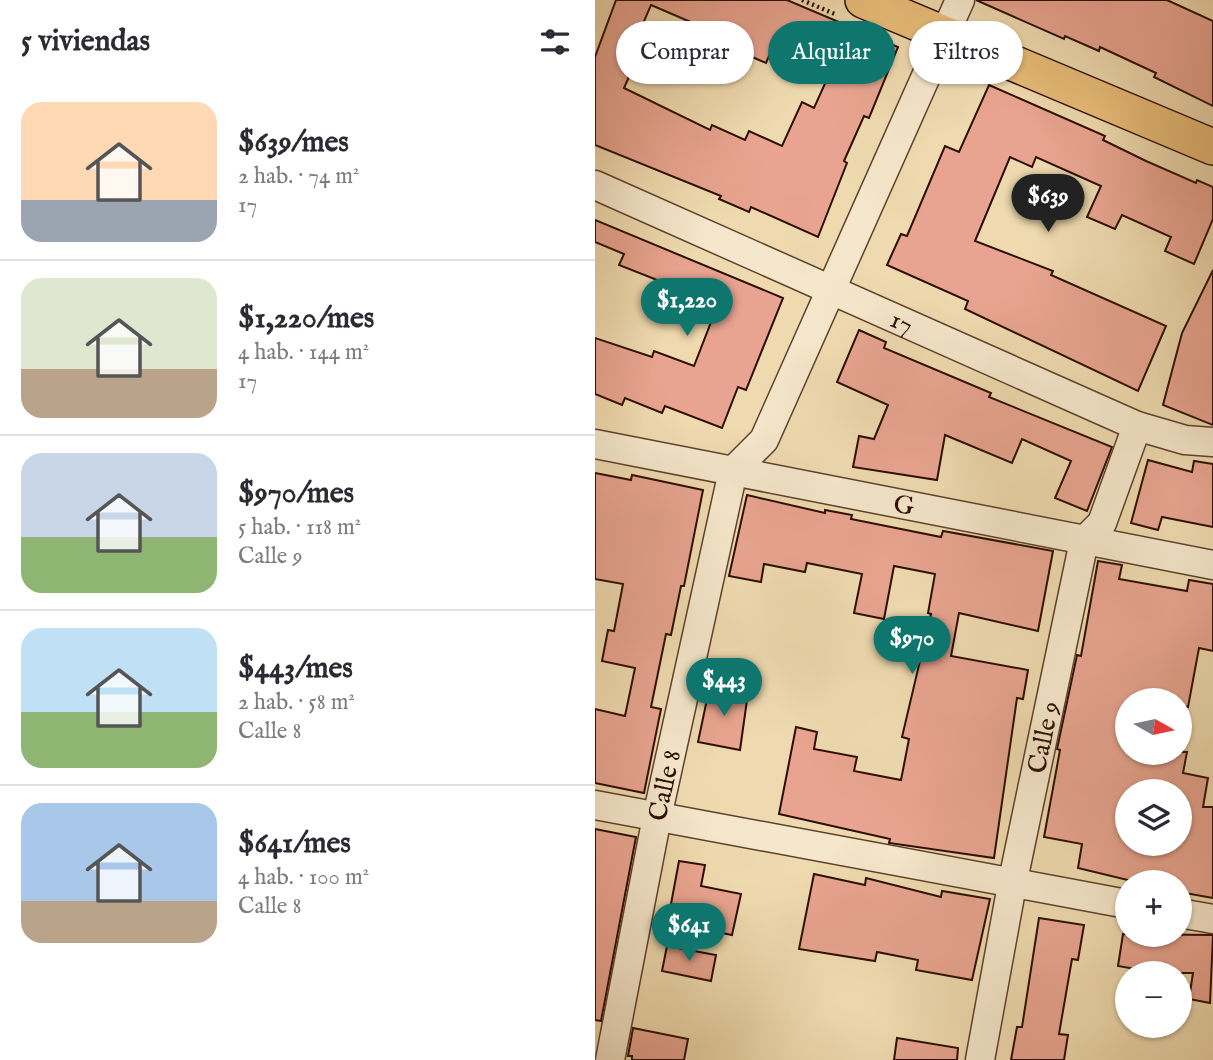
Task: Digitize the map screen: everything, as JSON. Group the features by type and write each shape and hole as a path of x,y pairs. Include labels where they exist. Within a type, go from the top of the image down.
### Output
{"main road":[{"path":"863,0 912,21"},
{"path":"1023,68 1213,147"}],"street":[{"path":"950,21 960,0"},
{"path":"733,471 764,440 923,84"},
{"name":"17","path":"595,185 1137,426 1185,440 1213,442"},
{"name":"Calle 9","path":"980,1060 1012,885 1084,541 1102,523 1137,426"},
{"name":"G","path":"595,444 1213,565"},
{"name":"Calle 8","path":"610,1060 657,817 733,471"},
{"path":"595,805 1012,885 1115,902"},
{"path":"1192,915 1213,919"}],"building":[{"path":"616,0 787,0 837,21 768,21 766,63 754,58 754,21 688,21 651,5 644,21 616,21 616,84 626,84 624,88 710,130 712,125 745,140 749,131 782,146 802,102 814,108 825,84 883,84 869,118 864,116 844,161 847,163 818,237 751,207 749,212 719,199 721,196 595,145 595,57"},
{"path":"976,0 1167,0 1213,21 1213,106 1154,77 1156,73 1100,47 1099,51 1065,36 1064,39"},
{"path":"989,85 1105,136 1103,140 1146,161 1196,183 1197,180 1213,187 1213,219 1194,264 1165,251 1171,237 1122,215 1115,229 1087,217 1101,186 1036,157 1032,167 1010,157 975,241 1053,271 1051,275 1166,326 1138,391 965,309 968,301 887,265 901,234 907,236 945,146 959,152"},
{"path":"595,220 783,298 746,390 738,387 722,428 665,406 662,413 625,398 622,405 595,394 595,338 652,357 654,351 694,366 718,304 619,265 624,254 595,242"},
{"path":"1213,270 1213,425 1163,405 1182,333"},
{"path":"859,330 886,342 884,348 991,393 989,397 1112,447 1087,511 1055,498 1071,461 1022,439 1012,463 945,435 937,480 853,467 859,436 874,439 888,405 837,382"},
{"path":"1148,460 1192,472 1194,461 1213,464 1213,527 1162,517 1158,530 1131,523"},
{"path":"595,473 631,480 632,475 703,490 684,586 681,586 671,635 666,634 651,707 661,709 644,793 595,783 595,709 625,716 635,668 602,661 608,630 614,631 623,584 595,579"},
{"path":"747,495 825,513 825,510 852,515 851,519 941,537 943,531 1053,551 1038,631 959,613 951,656 1028,670 1023,699 1017,698 994,858 889,843 890,839 779,814 796,727 817,732 814,749 857,757 854,771 901,780 909,739 902,737 931,614 928,613 935,574 894,566 884,619 854,613 862,574 807,563 805,572 764,564 761,582 729,576"},
{"path":"1098,561 1122,565 1119,579 1187,591 1189,580 1213,584 1213,651 1199,648 1192,688 1115,688 1115,765 1185,765 1183,773 1208,778 1203,807 1213,807 1213,898 1192,894 1192,870 1115,870 1115,877 1078,868 1082,844 1044,837 1060,750 1057,749 1077,655 1081,656"},
{"path":"710,685 748,693 740,750 698,742"},
{"path":"595,829 636,837 601,1021 595,1020"},
{"path":"679,861 705,865 701,886 741,894 732,935 712,931 716,913 671,904"},
{"path":"814,874 865,885 866,878 941,897 942,891 990,899 972,980 916,970 918,960 877,952 875,961 799,949"},
{"path":"1039,918 1084,925 1078,960 1072,959 1059,1034 1068,1035 1064,1060 1011,1060 1017,1027 1022,1027"},
{"path":"1192,935 1213,935 1210,1003 1192,1000 1192,961 1119,961 1121,947 1192,947"},
{"path":"667,946 716,955 711,981 662,971"},
{"path":"633,1028 688,1039 684,1060 632,1060 632,1056 628,1056"},
{"path":"897,1038 958,1048 957,1060 894,1060"}]}
